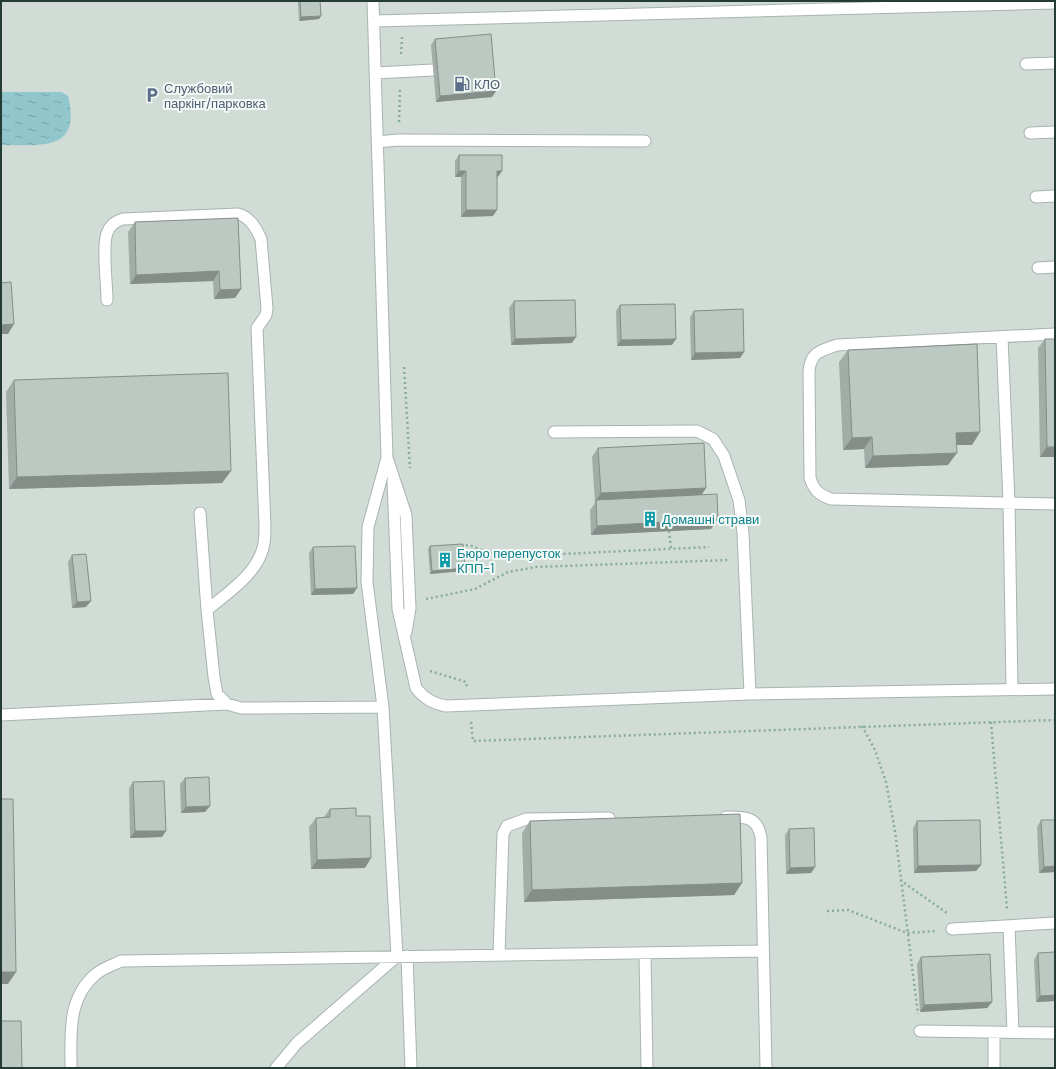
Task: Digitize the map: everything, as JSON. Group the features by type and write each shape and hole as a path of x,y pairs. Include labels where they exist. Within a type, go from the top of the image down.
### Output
{"lane":[{"path":"373,1 386,458 393,480 398,609 413,680 416,688 424,698 434,703 446,706 470,706 750,694 1055,689"},
{"path":"374,21 1055,3"},
{"path":"1026,64 1055,63"},
{"path":"375,73 433,70"},
{"path":"1030,133 1055,132"},
{"path":"377,142 398,140 645,141"},
{"path":"1036,197 1055,196"},
{"path":"107,300 105,241 110,228 116,221 123,218 238,214 247,218 257,229 261,239 267,308 266,315 257,328 265,526 263,548 256,565 245,577 207,610"},
{"path":"1038,268 1055,267"},
{"path":"1055,334 837,345 814,355 810,361 809,372 810,478 818,493 831,499 1055,504"},
{"path":"1002,337 1009,502 1012,689"},
{"path":"554,432 697,431 713,439 724,456 739,500 744,560 750,694"},
{"path":"386,458 368,527 367,582 383,707 411,1068"},
{"path":"200,513 207,610 215,683 217,694 227,704"},
{"path":"1,715 227,704 241,708 383,707"},
{"path":"712,817 748,818 754,821 759,827 761,837 762,951 766,1068"},
{"path":"499,955 503,834 507,826 526,819 619,818"},
{"path":"952,929 1055,923"},
{"path":"1009,926 1013,1032"},
{"path":"71,1068 71,1018 79,994 96,973 121,961 762,951"},
{"path":"645,953 647,1068"},
{"path":"276,1068 297,1043 402,956"},
{"path":"920,1031 1055,1033"},
{"path":"994,1032 994,1068"}],"path":[{"path":"398,140 403,20"},
{"path":"403,360 410,472"},
{"path":"669,531 671,548"},
{"path":"454,546 469,545 500,557 709,547"},
{"path":"423,600 475,589 508,572 536,567 744,560"},
{"path":"426,670 466,682 473,741 1055,720"},
{"path":"991,722 1009,926"},
{"path":"862,726 875,750 886,782 895,831 920,1031"},
{"path":"900,880 969,928"},
{"path":"827,911 848,910 907,933 916,934 952,929"}],"shaded area":[{"path":"1,1 1055,1 1055,1068 1,1068"}],"water":[{"path":"1,92 61,92 68,96 71,114 69,127 64,136 55,142 43,144 1,145"}],"building":[{"path":"300,1 320,1 321,16 301,17"},
{"name":"КЛО","path":"491,34 496,91 440,96 435,39"},
{"path":"459,155 502,155 502,171 497,171 497,210 466,210 466,171 459,171"},
{"path":"238,218 241,289 220,290 219,271 136,275 135,222"},
{"path":"11,282 14,324 1,325 1,283"},
{"path":"575,300 576,337 515,339 514,301"},
{"path":"675,304 676,339 621,340 620,305"},
{"path":"743,309 744,352 695,353 694,311"},
{"path":"1045,339 1055,339 1055,447 1047,447"},
{"path":"977,344 980,432 956,433 957,453 873,456 872,437 852,438 848,350"},
{"path":"228,373 231,471 17,477 14,380"},
{"path":"704,443 706,488 601,493 598,448"},
{"name":"Домашні страви","path":"717,494 718,519 597,526 596,500"},
{"name":"Бюро перепусток КПП-1","path":"463,544 465,568 432,571 430,546"},
{"path":"355,546 357,588 315,589 313,547"},
{"path":"86,554 91,601 77,602 72,555"},
{"path":"209,777 210,806 186,807 185,778"},
{"path":"164,781 166,831 135,831 133,782"},
{"path":"1,799 13,799 16,972 1,972"},
{"path":"356,808 356,816 370,816 371,858 317,860 316,818 330,817 330,809"},
{"path":"740,814 742,883 532,890 530,821"},
{"path":"980,820 981,865 918,866 917,821"},
{"path":"1041,820 1055,820 1055,866 1044,867"},
{"path":"814,828 815,867 790,868 789,829"},
{"path":"1055,952 1055,995 1040,996 1038,953"},
{"path":"990,954 992,1002 924,1005 921,957"},
{"path":"1,1021 21,1021 22,1068 1,1068"}],"place":[{"name":"КЛО","path":"462,84"},
{"name":"Службовий паркінг/парковка","path":"152,95"},
{"name":"Домашні страви","path":"650,519"},
{"name":"Бюро перепусток КПП-1","path":"445,560"}]}
